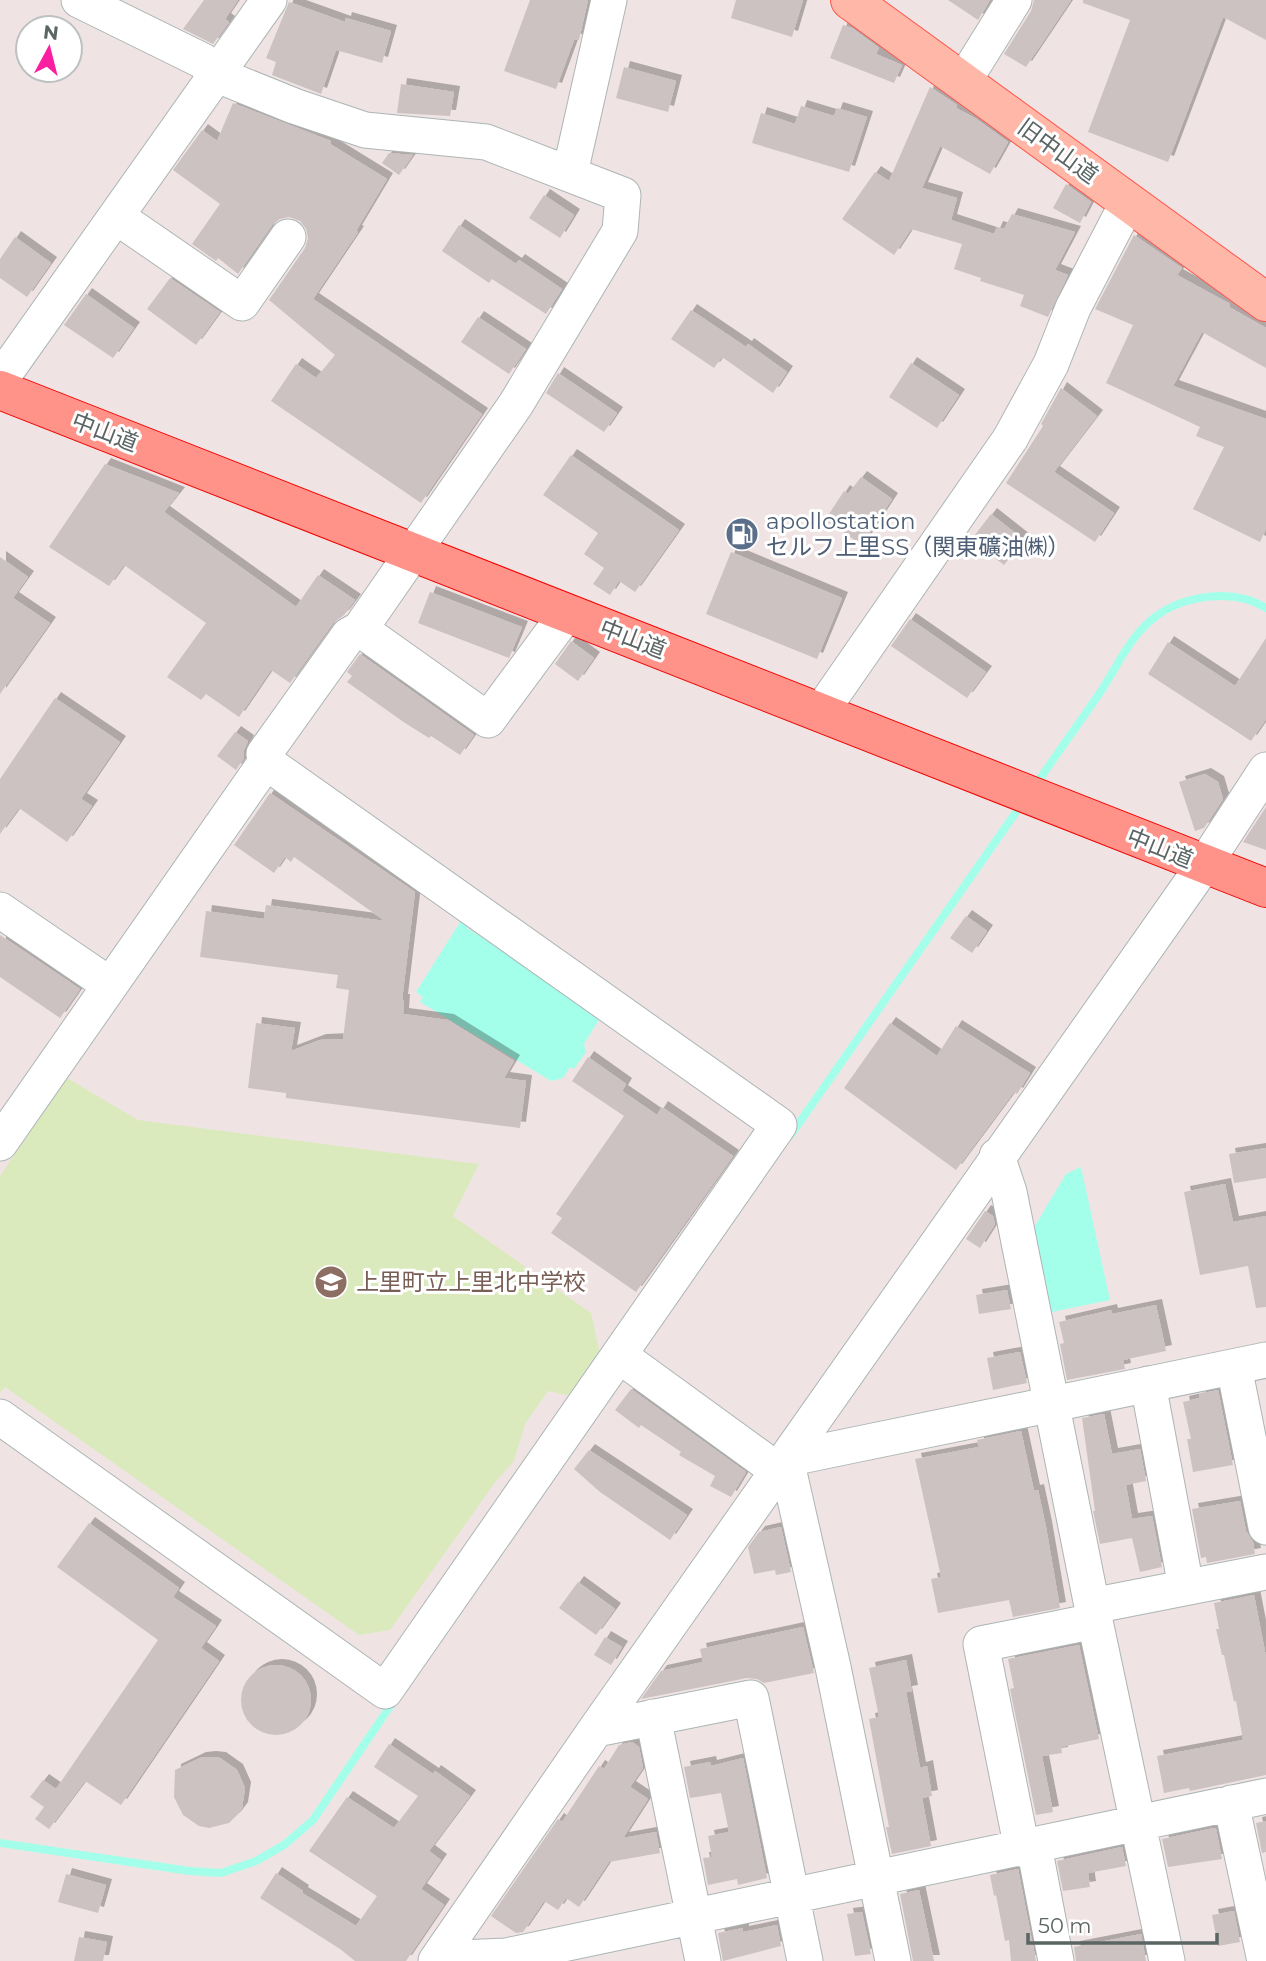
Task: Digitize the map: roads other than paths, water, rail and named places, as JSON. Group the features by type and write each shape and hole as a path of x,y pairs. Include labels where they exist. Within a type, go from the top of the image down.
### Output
{"highway":[{"name":"中山道","path":"0,390 1266,888"}],"main road":[{"name":"旧中山道","path":"850,0 1266,302"}],"street":[{"path":"0,1417 385,1691 626,1361 779,1125 266,762 264,754 349,635 360,629 516,404 620,231 623,195 486,142 365,130 294,106 215,74 203,61 79,0"},
{"path":"0,380 269,0"},
{"path":"570,173 609,0"},
{"path":"963,82 1014,0"},
{"path":"820,713 1010,439 1051,364 1073,307 1128,202"},
{"path":"117,217 242,303 288,237"},
{"path":"360,629 488,720 567,613"},
{"path":"0,1143 266,762"},
{"path":"437,1960 596,1729 1203,865 1266,770"},
{"path":"0,910 110,985"},
{"path":"997,1156 1009,1192 1093,1614 1167,1961"},
{"path":"626,1361 781,1465 834,1667 893,1961"},
{"path":"781,1465 1051,1404 1250,1363 1266,1527"},
{"path":"1148,1384 1186,1587"},
{"path":"1056,1961 981,1644 1186,1587 1266,1573"},
{"path":"596,1729 751,1698 805,1961"},
{"path":"653,1717 703,1961"},
{"path":"437,1960 506,1959 603,1949 694,1917 1266,1796"},
{"path":"1231,1803 1265,1961"}],"waterway":[{"path":"1035,786 1130,644 1150,621 1176,605 1207,597 1238,598 1253,601 1266,608"},
{"path":"790,1136 1023,802"},
{"path":"0,1843 190,1871 221,1873 256,1861 284,1845 313,1820 395,1699"}],"place":[{"name":"apollostation セルフ上里SS（関東礦油㈱）","path":"742,534"},
{"name":"上里町立上里北中学校","path":"331,1282"}]}
